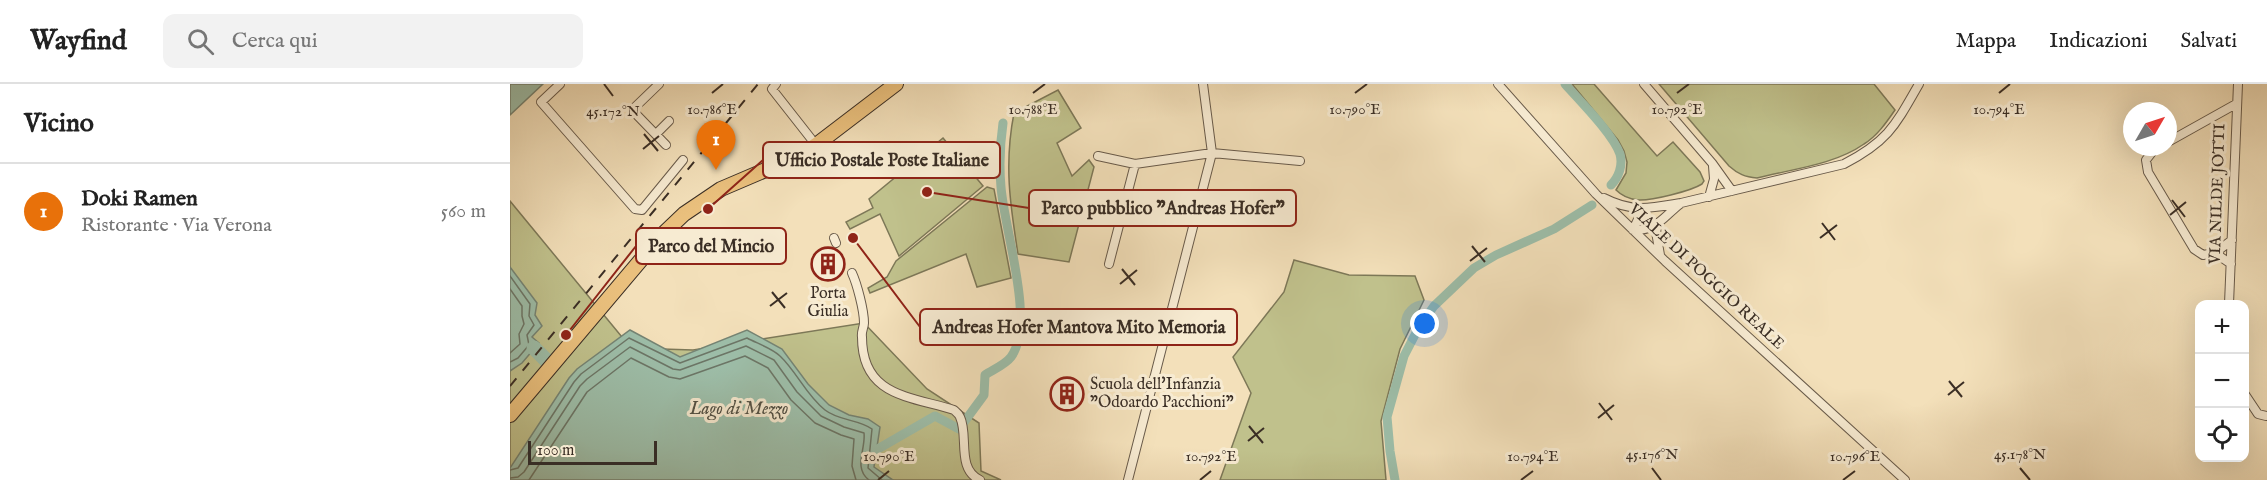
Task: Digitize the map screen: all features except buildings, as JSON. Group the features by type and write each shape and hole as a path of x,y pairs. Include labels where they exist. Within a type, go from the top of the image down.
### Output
{"main road":[{"path":"510,415 672,225 703,200 727,186 794,158 816,145 896,84"}],"street":[{"path":"560,84 541,102 635,209 642,210 682,160"},
{"path":"659,84 632,110 666,145"},
{"path":"776,84 772,89 816,145"},
{"path":"1128,480 1212,153 1203,84"},
{"name":"VIALE DI POGGIO REALE","path":"1498,84 1596,194 1905,480"},
{"path":"1644,84 1712,163 1732,191"},
{"path":"1596,194 1620,206 1647,209 1822,170 1857,157 1876,144 1894,127 1919,84"},
{"name":"VIA NILDE JOTTI","path":"2229,300 2238,84"},
{"path":"2177,137 2236,104"},
{"path":"656,134 669,121"},
{"path":"1098,156 1135,164 1212,153 1300,161"},
{"path":"2148,156 2146,159 2148,172 2194,249 2203,255 2214,253 2232,240"},
{"path":"1709,196 1714,179 1712,163"},
{"path":"1109,264 1135,164"},
{"path":"1647,209 1640,215 1633,230 1643,230 1658,225 1681,203"},
{"path":"1658,225 1656,232 1660,255"},
{"path":"2214,253 2231,264"},
{"path":"852,273 864,323 861,336 867,365 877,383 889,391 954,410 961,417 967,466 974,477 980,480"},
{"path":"2249,400 2258,414 2266,416"}],"green space":[{"path":"1572,84 1594,84 1657,156 1673,142 1700,172 1704,181 1702,184 1680,192 1644,200 1623,196 1616,190 1626,173 1627,162 1624,151 1618,140"},
{"path":"1659,84 1874,84 1895,110 1873,137 1840,157 1812,166 1757,178 1742,175 1729,166"},
{"path":"1058,90 1081,128 1057,143 1072,176 1089,160 1094,167 1069,262 1018,254 1009,184 1009,150 1014,113"},
{"path":"943,138 983,186 899,256 880,214 850,229 846,222 873,208 869,199"},
{"path":"987,187 994,189 1011,278 977,287 966,254 870,293 868,288 887,277 896,261"},
{"path":"510,201 631,348 693,350 864,323 927,389 979,423 981,471 1001,480 510,480"},
{"path":"1294,260 1349,275 1415,276 1424,300 1400,349 1381,421 1386,480 1220,480 1251,393 1233,357 1284,292"}],"water":[{"path":"510,84 543,84 510,115"},
{"path":"510,267 537,303 535,315 542,326 532,337 539,343 522,363 510,371"},
{"name":"Lago di Mezzo","path":"630,330 680,357 747,330 782,349 808,384 829,405 849,415 868,419 880,427 874,467 893,480 510,480 510,468 569,378 577,369"}],"waterway":[{"path":"1565,84 1603,128 1620,154 1620,171 1611,185"},
{"path":"876,450 935,416 959,429 984,395 985,375 1008,360 1018,342 1020,299 1000,179 1003,123"},
{"path":"1395,480 1387,417 1404,356 1419,327 1434,306 1474,268 1496,255 1554,229 1592,205"},
{"path":"534,348 547,361"}],"railway":[{"path":"510,386 758,84"}],"place":[{"name":"Doki Ramen","path":"716,170"},
{"name":"Parco pubblico \"Andreas Hofer\"","path":"927,192"},
{"name":"Ufficio Postale Poste Italiane","path":"708,209"},
{"name":"Andreas Hofer Mantova Mito Memoria","path":"853,238"},
{"name":"Porta Giulia","path":"828,264"},
{"name":"Parco del Mincio","path":"566,335"},
{"name":"Scuola dell'Infanzia \"Odoardo Pacchioni\"","path":"1067,394"}]}
